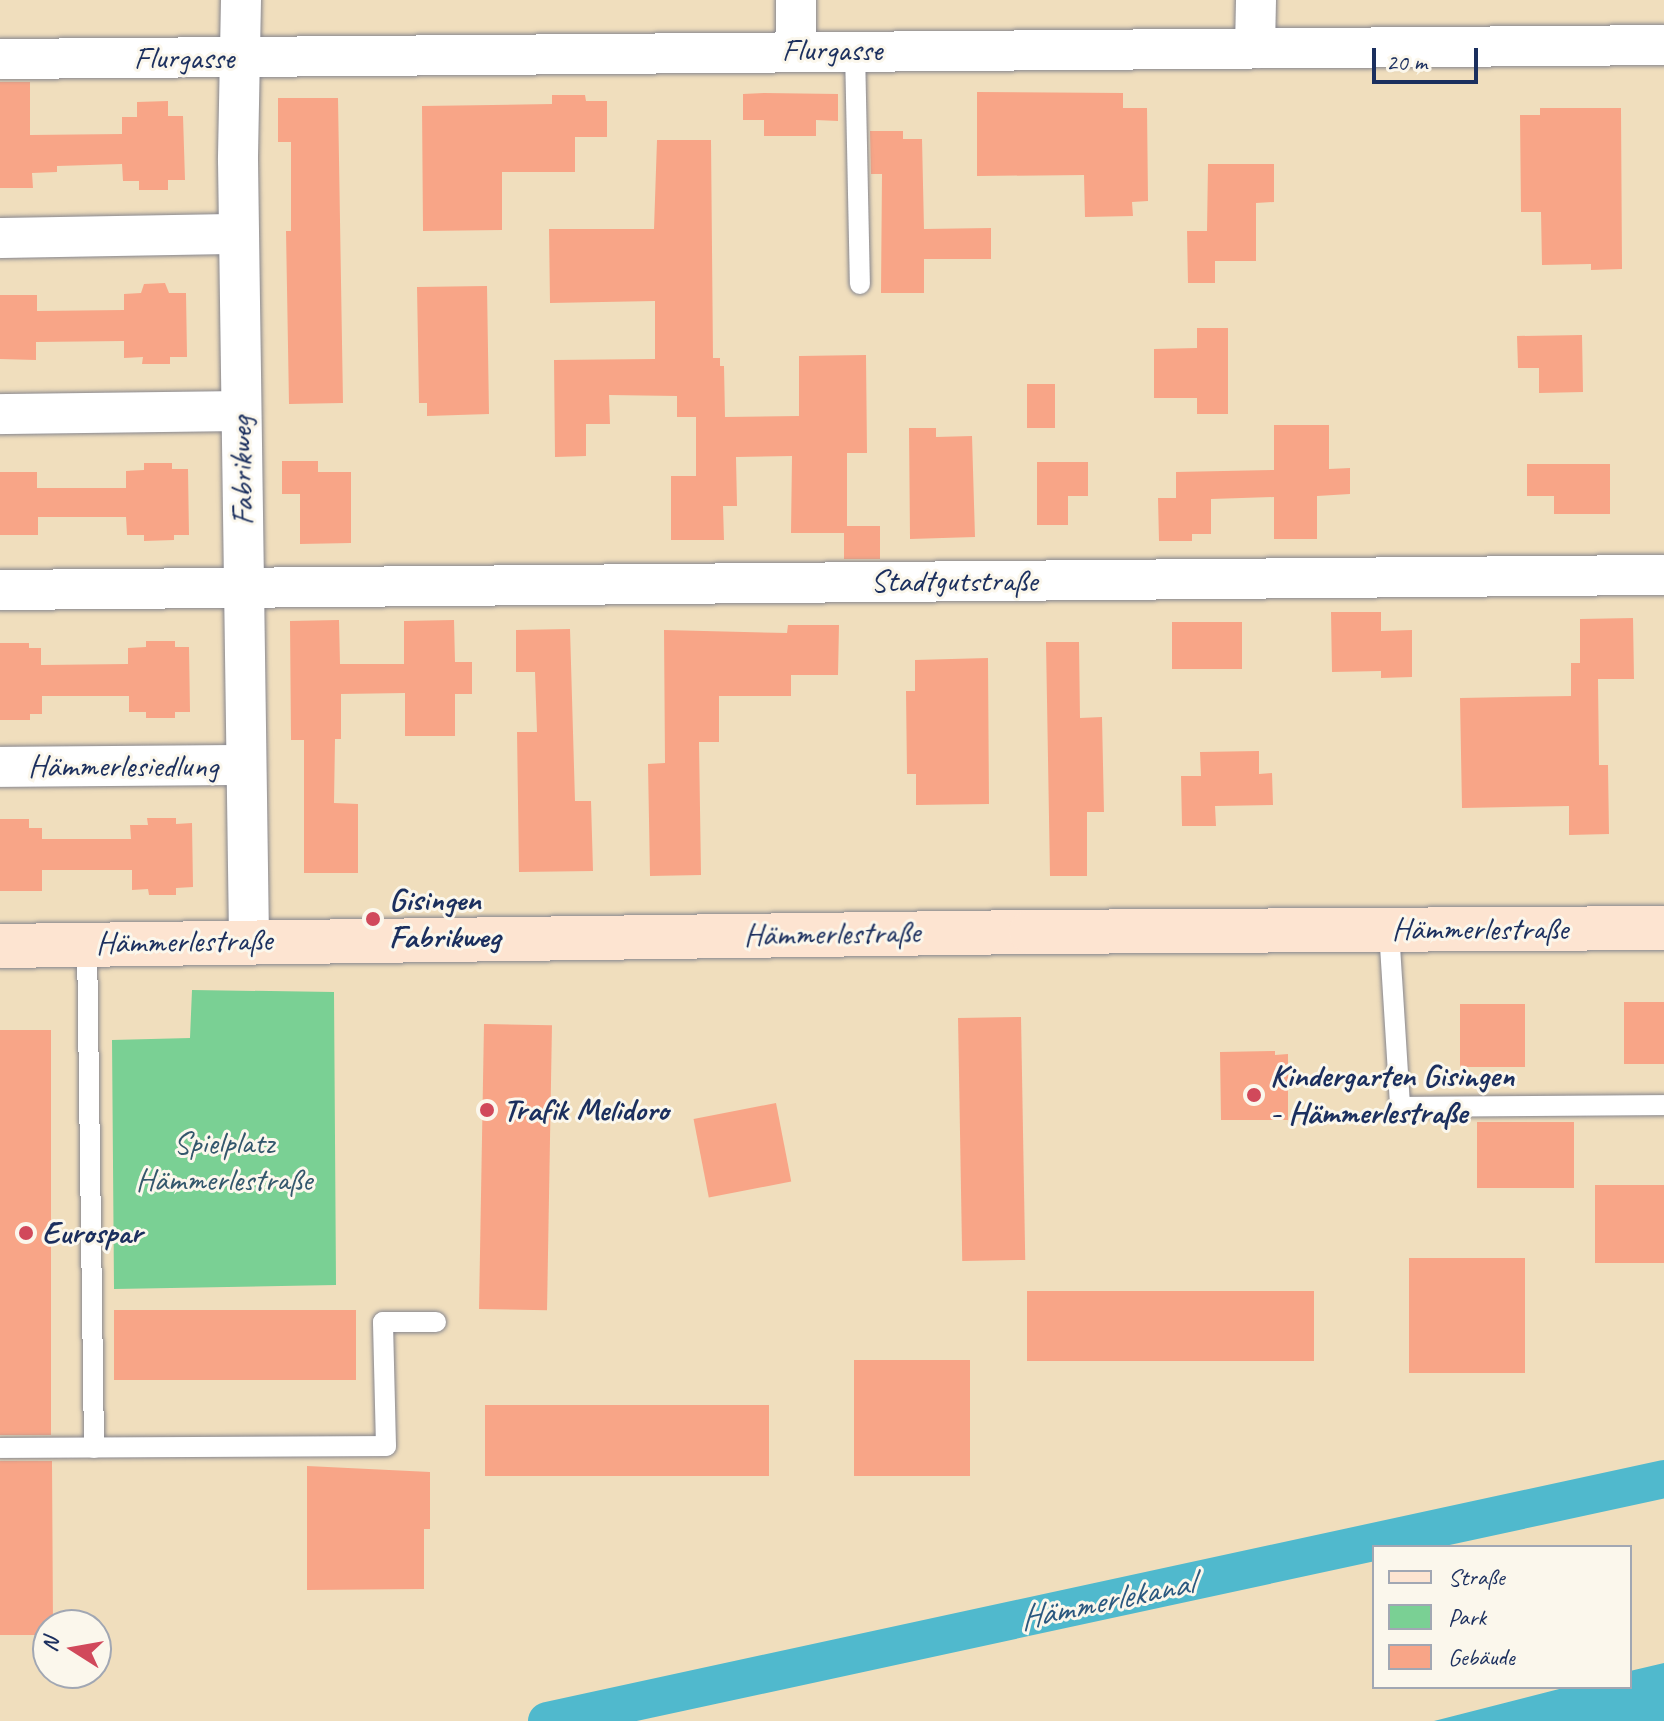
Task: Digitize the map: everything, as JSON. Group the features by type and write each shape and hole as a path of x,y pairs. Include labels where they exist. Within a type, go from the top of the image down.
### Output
{"street":[{"name":"Fabrikweg","path":"241,0 239,234 249,941"},
{"path":"796,0 796,50"},
{"path":"1255,48 1256,0"},
{"name":"Flurgasse","path":"0,59 1664,45"},
{"path":"0,238 239,234"},
{"path":"0,414 241,411"},
{"name":"Stadtgutstraße","path":"244,588 1664,575"},
{"path":"0,590 244,588"},
{"name":"Hämmerlesiedlung","path":"0,767 246,765"},
{"name":"Hämmerlestraße","path":"0,946 1664,928"}],"lane":[{"path":"855,50 860,284"},
{"path":"1389,930 1400,1107 1664,1105"},
{"path":"87,944 94,1448"},
{"path":"0,1448 386,1446 383,1322 436,1322"}],"green space":[{"name":"Spielplatz Hämmerlestraße","path":"192,990 334,992 336,1285 114,1289 112,1040 190,1038"}],"water":[{"path":"1664,1663 1664,1721 1434,1721 1559,1689 1632,1689 1632,1671"}],"building":[{"path":"0,82 30,82 30,135 122,134 122,117 137,117 137,102 168,101 168,116 183,116 185,180 168,180 168,190 139,190 139,181 123,181 122,164 57,166 57,172 32,173 33,188 0,188"},
{"path":"977,92 1123,93 1123,108 1147,108 1148,201 1132,202 1133,216 1085,217 1084,175 977,176"},
{"path":"743,94 838,94 838,121 816,120 816,136 764,136 764,120 743,120"},
{"path":"552,95 585,95 586,101 607,101 607,137 575,137 575,172 502,172 502,230 423,231 422,106 552,104"},
{"path":"278,98 338,98 343,403 289,404 286,231 291,231 291,142 278,142"},
{"path":"1540,108 1621,108 1622,269 1591,270 1591,264 1542,265 1541,212 1521,212 1520,115 1540,115"},
{"path":"870,131 903,131 903,139 922,139 924,229 991,228 991,259 924,259 924,293 881,293 882,174 871,174"},
{"path":"657,140 711,140 713,358 720,358 720,366 724,366 725,417 799,416 799,356 866,355 867,453 847,453 847,526 880,526 880,559 844,559 844,533 791,533 792,456 736,457 737,506 723,506 724,540 671,540 671,476 696,476 696,417 677,417 677,396 609,395 610,424 586,424 586,456 555,457 554,360 655,359 655,301 550,303 549,229 654,229"},
{"path":"1208,164 1274,164 1274,202 1256,203 1256,261 1215,261 1215,283 1188,283 1187,231 1207,231"},
{"path":"165,283 169,293 186,293 187,357 170,357 170,364 142,364 143,357 124,358 124,341 36,342 36,360 0,359 0,295 37,295 37,311 124,310 124,294 141,293 144,284"},
{"path":"487,286 489,414 427,416 427,403 419,403 417,287"},
{"path":"1197,328 1228,328 1228,414 1197,414 1197,398 1154,398 1154,349 1197,348"},
{"path":"1582,335 1583,392 1539,393 1539,368 1518,368 1517,336"},
{"path":"1027,384 1055,384 1055,428 1027,428"},
{"path":"1274,425 1329,425 1329,469 1350,468 1350,494 1317,496 1317,539 1274,539 1274,497 1211,499 1211,534 1192,534 1192,541 1159,541 1158,498 1176,498 1176,472 1274,470"},
{"path":"909,428 936,428 936,437 972,436 975,537 910,539"},
{"path":"282,461 318,461 318,472 351,472 351,543 300,544 300,494 282,494"},
{"path":"1037,462 1088,462 1088,496 1068,496 1068,525 1037,525"},
{"path":"144,463 172,463 172,469 188,469 189,535 174,535 174,540 144,541 144,535 127,535 126,517 38,517 38,535 0,535 0,472 37,472 37,488 126,488 126,471 144,470"},
{"path":"1527,464 1610,464 1610,514 1554,514 1554,496 1527,496"},
{"path":"1331,612 1381,612 1381,631 1412,630 1412,677 1381,678 1381,671 1332,672"},
{"path":"1633,618 1634,679 1598,679 1599,765 1608,765 1609,834 1569,835 1569,806 1462,808 1460,698 1571,696 1571,663 1580,663 1580,619"},
{"path":"339,620 340,664 404,664 404,621 454,620 455,662 472,662 472,694 455,694 455,736 405,736 405,693 341,694 341,739 335,739 334,803 358,804 358,873 304,873 304,740 291,740 290,621"},
{"path":"1172,622 1242,622 1242,669 1172,669"},
{"path":"788,625 839,625 838,675 791,675 791,696 719,696 719,742 699,742 701,875 650,876 648,764 665,763 664,630 787,633"},
{"path":"570,629 575,801 591,801 593,871 519,872 517,732 537,732 535,672 516,672 516,630"},
{"path":"146,641 175,641 175,647 189,647 190,712 175,712 175,718 146,718 146,712 129,712 129,696 42,696 42,714 30,714 30,720 0,720 0,643 29,643 29,648 41,648 41,665 128,664 128,648 146,647"},
{"path":"1046,642 1079,642 1080,718 1102,717 1104,812 1087,812 1087,876 1050,876"},
{"path":"988,658 989,804 916,805 916,774 907,774 906,691 915,691 915,660"},
{"path":"1259,751 1259,774 1272,773 1273,805 1215,806 1216,826 1182,826 1181,776 1201,776 1200,752"},
{"path":"147,818 176,818 176,824 192,823 193,887 176,888 176,895 149,895 148,889 132,890 132,870 42,870 42,891 0,891 0,819 29,819 29,828 42,828 42,839 131,839 130,825 148,825"},
{"path":"1624,1002 1664,1002 1664,1064 1624,1064"},
{"path":"1460,1004 1525,1004 1525,1067 1460,1067"},
{"path":"1021,1017 1025,1260 962,1261 958,1018"},
{"path":"484,1024 552,1025 547,1310 479,1309"},
{"name":"Eurospar","path":"0,1030 51,1030 51,1435 0,1435"},
{"name":"Kindergarten Gisingen - Hämmerlestraße","path":"1275,1051 1275,1055 1288,1054 1288,1120 1221,1120 1220,1052"},
{"path":"776,1103 791,1182 709,1198 694,1119"},
{"path":"1477,1122 1574,1122 1574,1188 1477,1188"},
{"path":"1595,1185 1664,1185 1664,1263 1595,1263"},
{"path":"1409,1258 1525,1258 1525,1373 1409,1373"},
{"path":"1027,1291 1314,1291 1314,1361 1027,1361"},
{"path":"114,1310 356,1310 356,1380 114,1380"},
{"path":"854,1360 970,1360 970,1476 854,1476"},
{"path":"485,1405 769,1405 769,1476 485,1476"},
{"path":"0,1461 52,1461 53,1609 32,1609 32,1635 0,1635"},
{"path":"307,1466 430,1472 430,1529 424,1529 424,1589 307,1590"}],"waterway":[{"name":"Hämmerlekanal","path":"547,1721 1664,1479"}],"place":[{"name":"Gisingen Fabrikweg","path":"373,919"},
{"name":"Kindergarten Gisingen - Hämmerlestraße","path":"1254,1095"},
{"name":"Trafik Melidoro","path":"487,1110"},
{"name":"Eurospar","path":"26,1233"}]}
